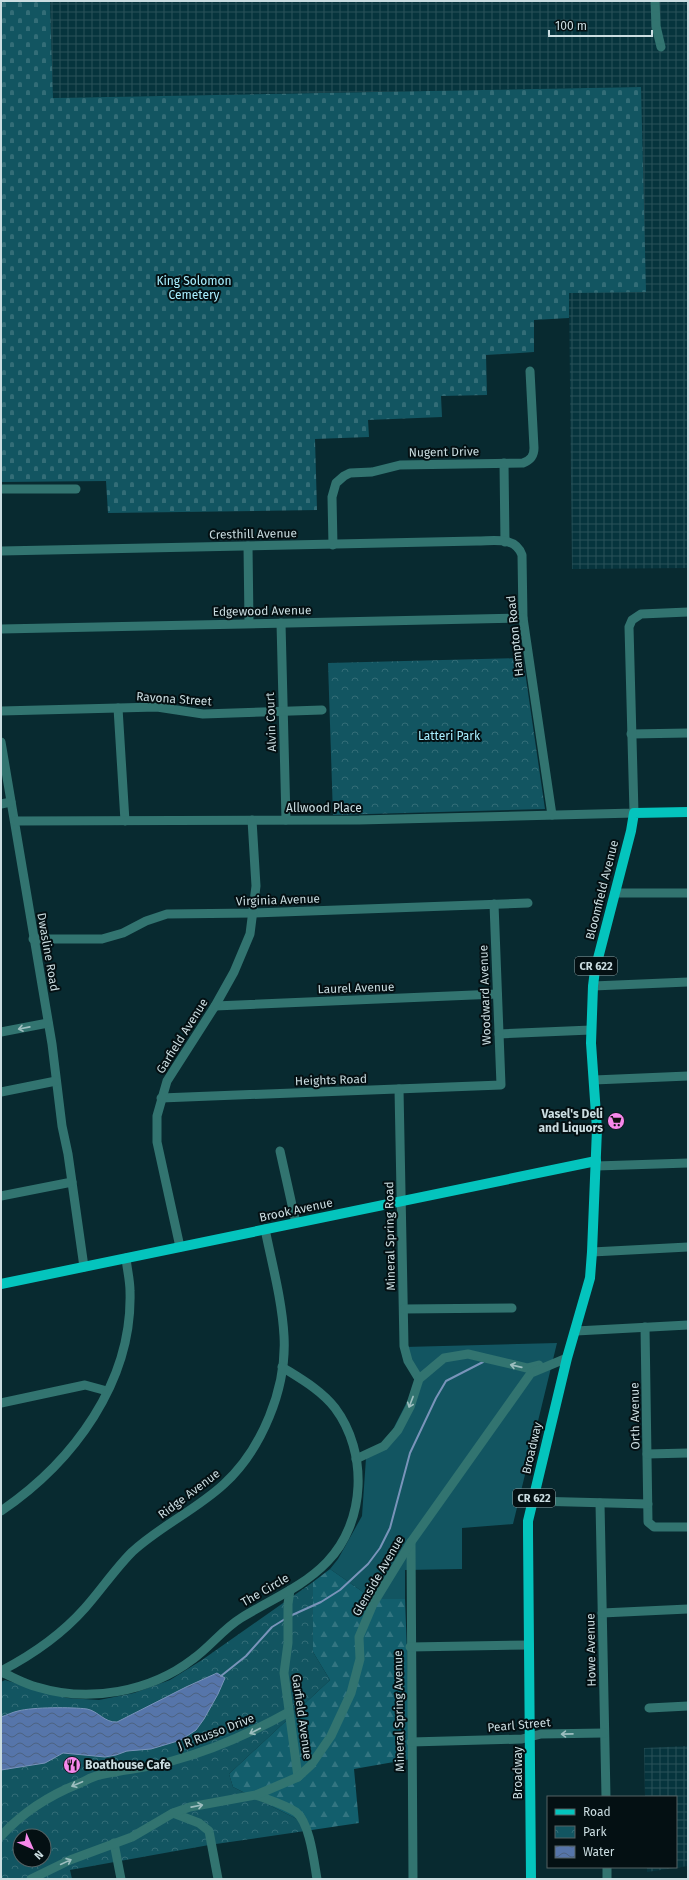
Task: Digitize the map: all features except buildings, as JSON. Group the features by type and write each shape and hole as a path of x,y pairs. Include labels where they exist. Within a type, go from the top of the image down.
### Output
{"main road":[{"path":"634,813 688,812"},
{"name":"Bloomfield Avenue","path":"597,1123 591,1030 593,986 595,970 631,831 634,813"},
{"name":"Broadway","path":"532,1879 528,1532 533,1502 567,1358 590,1278 597,1123"},
{"name":"Brook Avenue","path":"1,1284 402,1201 596,1164"}],"street":[{"path":"655,1 656,26 661,47"},
{"name":"Nugent Drive","path":"333,545 332,497 336,483 350,473 372,472 400,465 523,463 528,461 534,452 530,372"},
{"path":"504,463 505,542"},
{"path":"1,489 76,489"},
{"name":"Cresthill Avenue","path":"1,552 477,541 505,542"},
{"name":"Hampton Road","path":"505,542 513,542 519,548 522,555 523,618 552,815"},
{"path":"248,546 249,624"},
{"path":"634,813 629,627 636,616 688,612"},
{"name":"Edgewood Avenue","path":"1,629 523,618"},
{"name":"Alvin Court","path":"280,623 286,820"},
{"name":"Ravona Street","path":"1,711 157,707 203,714 322,710"},
{"path":"118,708 125,821"},
{"path":"631,734 688,733"},
{"name":"Dwasline Road","path":"1,742 48,1023 84,1267"},
{"path":"1,804 11,802"},
{"name":"Allwood Place","path":"15,821 413,819 634,813"},
{"name":"Garfield Avenue","path":"180,1247 157,1142 156,1124 167,1081 215,1006 234,972 250,934 254,913 256,886 252,820"},
{"path":"615,893 688,893"},
{"name":"Virginia Avenue","path":"33,939 102,939 123,933 146,921 167,914 254,913 528,903"},
{"name":"Woodward Avenue","path":"494,904 501,1085"},
{"path":"593,986 688,982"},
{"name":"Laurel Avenue","path":"215,1006 497,994"},
{"path":"1,1032 48,1023"},
{"path":"499,1034 591,1030"},
{"path":"594,1080 688,1076"},
{"path":"1,1092 56,1081"},
{"name":"Heights Road","path":"162,1098 501,1085"},
{"name":"Mineral Spring Road","path":"399,1089 404,1346 408,1362 419,1379"},
{"path":"280,1151 296,1223"},
{"path":"596,1164 688,1163"},
{"path":"1,1196 72,1182"},
{"name":"Ridge Avenue","path":"1,1672 58,1634 86,1607 133,1551 202,1502 232,1476 263,1430 278,1391 282,1367 284,1337 280,1301 265,1229"},
{"path":"592,1252 688,1247"},
{"path":"1,1511 31,1488 59,1461 87,1427 107,1391 123,1350 128,1319 130,1290 126,1258"},
{"path":"404,1309 512,1308"},
{"path":"576,1331 688,1325"},
{"name":"Orth Avenue","path":"645,1327 649,1524 658,1528 688,1527"},
{"path":"356,1459 384,1446 398,1430 410,1407 419,1379 444,1358 468,1354 527,1368 567,1358"},
{"name":"Glenside Avenue","path":"31,1879 70,1860 132,1837 173,1813 190,1807 256,1795 298,1777 311,1765 322,1750 341,1717 351,1692 360,1659 359,1637 373,1604 411,1542 531,1373 567,1358"},
{"name":"The Circle","path":"1,1672 36,1687 75,1694 107,1693 139,1686 182,1667 204,1651 239,1619 312,1576 322,1566 343,1539 355,1512 359,1488 356,1459 349,1434 335,1409 318,1391 282,1367"},
{"path":"1,1403 85,1386 107,1391"},
{"path":"647,1454 688,1453"},
{"path":"533,1502 648,1504"},
{"name":"Howe Avenue","path":"600,1503 606,1796"},
{"name":"Mineral Spring Avenue","path":"411,1542 410,1647 412,1879"},
{"name":"Garfield Avenue","path":"290,1590 288,1643 284,1674 298,1777"},
{"path":"602,1613 688,1609"},
{"path":"410,1647 529,1645"},
{"path":"650,1708 688,1706"},
{"name":"J R Russo Drive","path":"1,1836 12,1823 37,1804 61,1791 99,1775 171,1762 211,1749 251,1733 289,1712"},
{"name":"Pearl Street","path":"411,1742 522,1739 541,1734 604,1733"},
{"path":"256,1795 289,1808 302,1818 308,1833 317,1879"},
{"path":"173,1813 199,1824 208,1831 218,1879"},
{"path":"114,1843 121,1879"},
{"path":"607,1868 607,1879"}],"shaded area":[{"path":"50,1 688,1 688,568 572,569 569,293 641,87 53,98"},
{"path":"688,1746 688,1866 677,1868 677,1796 645,1796 644,1748"},
{"path":"647,1868 674,1868 647,1872"}],"green space":[{"name":"King Solomon Cemetery","path":"1,1 50,1 53,98 641,87 646,292 569,293 569,318 534,320 534,352 486,355 487,395 441,396 442,417 368,420 369,437 315,439 317,510 108,513 106,481 1,482"},
{"name":"Latteri Park","path":"523,658 545,809 333,815 328,663"},
{"path":"557,1343 513,1524 462,1528 462,1569 405,1570 405,1599 373,1599 330,1569 338,1559 362,1516 366,1458 386,1443 419,1378 404,1347"},
{"path":"330,1569 373,1599 405,1599 411,1759 354,1769 359,1823 305,1831 303,1822 233,1787 229,1774 330,1680 313,1652 313,1582"},
{"path":"313,1582 313,1652 330,1680 229,1774 233,1787 303,1822 305,1831 209,1845 70,1870 72,1879 1,1879 1,1682 5,1680 67,1698 99,1700 134,1693 170,1680 202,1660"}],"water":[{"path":"217,1673 225,1678 218,1694 196,1730 181,1740 151,1749 127,1751 105,1757 63,1753 45,1763 1,1770 1,1717 25,1710 42,1708 72,1708 91,1710 109,1721 117,1722"}],"waterway":[{"path":"290,1616 321,1602 340,1590 368,1564 380,1548 390,1528 410,1453 436,1398 446,1381 483,1362"},
{"path":"221,1676 246,1656 272,1627 285,1619"}],"place":[{"name":"Vasel's Deli and Liquors","path":"616,1121"},
{"name":"Boathouse Cafe","path":"72,1765"}]}
